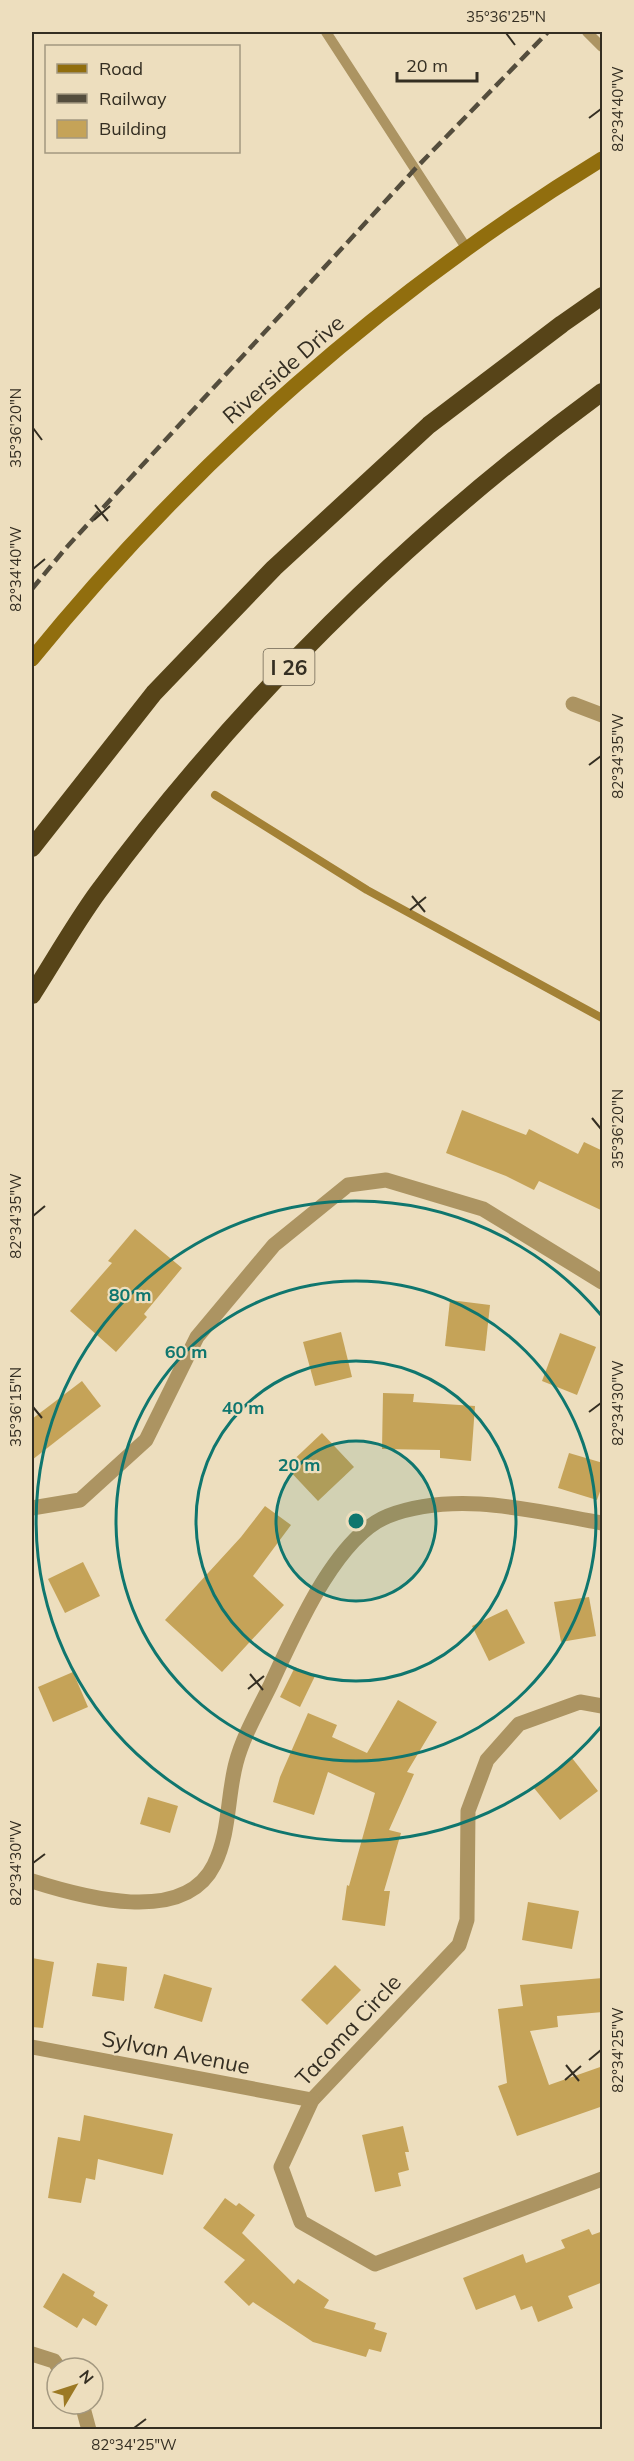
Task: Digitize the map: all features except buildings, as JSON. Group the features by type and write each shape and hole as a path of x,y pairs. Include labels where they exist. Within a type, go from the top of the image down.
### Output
{"highway":[{"path":"32,848 154,693 274,568 429,425 562,324 603,296"},
{"name":"I 26","path":"32,995 112,875 212,750 324,629 470,494 603,392"}],"main road":[{"name":"Riverside Drive","path":"32,659 116,561 185,488 253,423 321,364 467,249 540,197 603,159"}],"street":[{"path":"573,704 603,715"},
{"path":"32,1508 80,1500 146,1440 197,1337 274,1245 348,1185 386,1180 483,1209 603,1282"},
{"path":"32,1881 102,1899 142,1902 172,1899 202,1883 214,1866 224,1838 236,1762 260,1705 313,1599 347,1550 372,1526 386,1517 436,1506 483,1504 538,1510 603,1523"},
{"name":"Tacoma Circle","path":"603,1706 580,1702 519,1724 488,1760 468,1811 467,1920 459,1945 312,2100 281,2167 301,2222 375,2264 603,2180"},
{"name":"Sylvan Avenue","path":"32,2047 312,2100"}],"lane":[{"path":"326,32 467,249"},
{"path":"586,32 603,47"}],"waterway":[{"path":"215,795 367,890 602,1018"}],"railway":[{"path":"32,589 65,549 415,169 548,32"}]}
